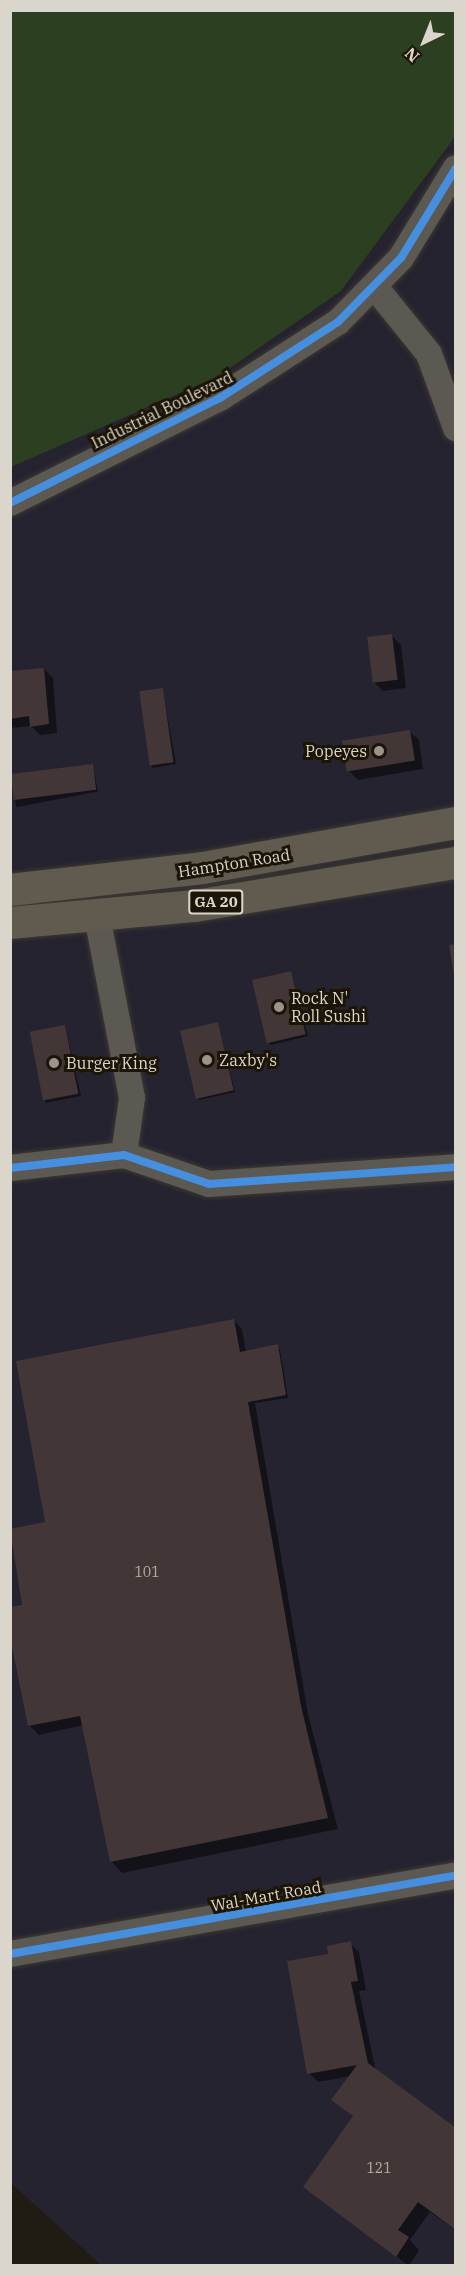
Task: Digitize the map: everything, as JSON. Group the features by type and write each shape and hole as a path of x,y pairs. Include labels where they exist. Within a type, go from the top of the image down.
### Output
{"main road":[{"name":"Hampton Road","path":"10,890 203,868 456,823"},
{"name":"GA 20","path":"10,924 96,916 456,863"}],"street":[{"name":"Industrial Boulevard","path":"10,503 292,356 375,287 423,229 456,168"},
{"path":"375,287 429,354 456,428"},
{"path":"96,916 132,1098 124,1155"},
{"path":"10,1168 124,1155 209,1184 456,1167"},
{"name":"Wal-Mart Road","path":"10,1954 456,1875"}],"shaded area":[{"path":"455,137 455,2265 101,2265 11,2183 10,467 219,376 341,291"}],"green space":[{"path":"11,10 455,11 455,137 341,291 219,376 11,467"}],"building":[{"path":"392,634 398,680 373,683 367,637"},
{"path":"44,668 49,724 30,727 29,716 10,719 10,671"},
{"path":"163,688 173,762 150,766 139,691"},
{"name":"Popeyes","path":"410,730 415,761 347,771 342,741"},
{"path":"93,764 96,790 14,800 11,774"},
{"path":"456,944 456,975 454,975 449,945"},
{"name":"Rock N' Roll Sushi","path":"291,971 306,1034 267,1043 252,980"},
{"name":"Zaxby's","path":"218,1022 234,1090 196,1099 180,1031"},
{"name":"Burger King","path":"65,1025 78,1094 43,1101 30,1032"},
{"path":"234,1319 240,1352 278,1344 286,1395 248,1402 301,1706 328,1818 110,1862 80,1716 28,1726 10,1637 10,1607 22,1605 10,1529 45,1522 16,1361"},
{"path":"351,1941 358,1981 351,1982 368,2063 456,2128 456,2230 418,2202 398,2230 409,2237 396,2257 303,2187 353,2116 331,2100 357,2065 307,2074 287,1961 328,1954 327,1946"}],"cycle path":[{"path":"10,503 220,398 338,322 401,258 456,168"},
{"path":"10,1168 124,1155 209,1184 456,1167"},
{"path":"10,1954 456,1875"}],"place":[{"name":"Popeyes","path":"379,751"},
{"name":"Rock N' Roll Sushi","path":"279,1007"},
{"name":"Zaxby's","path":"207,1060"},
{"name":"Burger King","path":"54,1063"}]}
